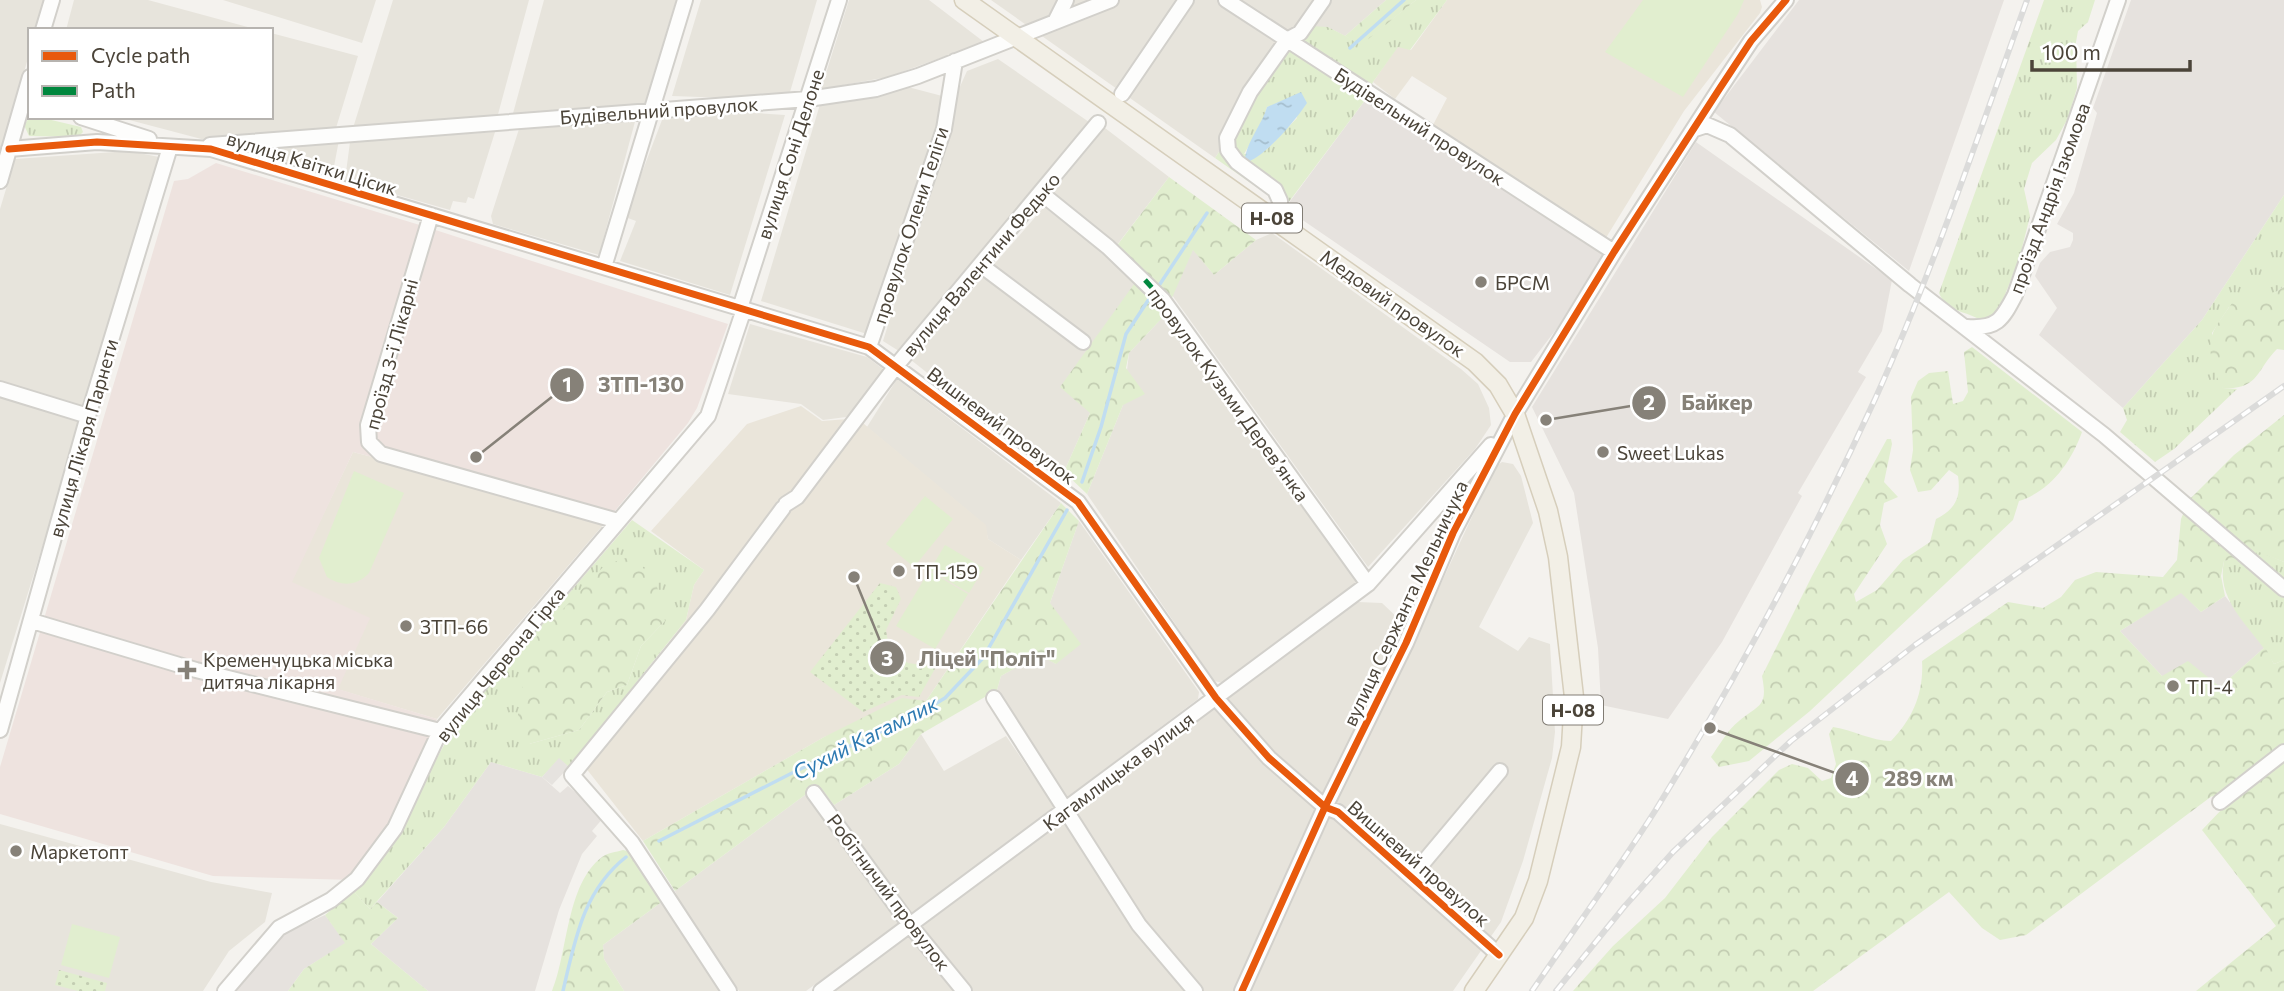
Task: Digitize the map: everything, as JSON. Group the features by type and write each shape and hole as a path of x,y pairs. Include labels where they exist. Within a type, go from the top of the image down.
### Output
{"main road":[{"name":"Н-08","path":"964,0 1015,37"},
{"name":"Медовий провулок","path":"1015,37 1475,362 1498,385 1515,414"},
{"name":"Н-08","path":"1474,991 1524,918 1538,881 1571,747 1574,697 1558,556 1548,511 1515,414"}],"street":[{"path":"44,28 52,0"},
{"path":"604,267 685,0"},
{"name":"вулиця Соні Делоне","path":"742,309 839,0"},
{"path":"1055,22 1066,0"},
{"name":"Будівельний провулок","path":"191,146 808,99 876,89 1111,0"},
{"path":"1122,94 1186,0"},
{"name":"Будівельний провулок","path":"1226,0 1614,252"},
{"path":"1279,223 1280,201 1275,190 1237,162 1226,144 1235,118 1250,92 1287,40 1300,33 1323,0"},
{"name":"вулиця Сержанта Мельничука","path":"1242,991 1325,807 1406,643 1453,533 1515,414 1614,252 1751,41 1786,0"},
{"name":"проїзд Андрія Ізюмова","path":"1967,327 1987,328 2004,317 2015,295 2118,0"},
{"name":"провулок Олени Теліги","path":"869,347 944,129 955,61"},
{"path":"0,181 25,109 28,90"},
{"name":"вулиця Квітки Цісик","path":"87,119 170,147"},
{"name":"вулиця Валентини Федько","path":"729,991 632,843 572,775 708,610 784,506 797,497 818,472 896,366 982,266 1098,123"},
{"path":"1695,130 1707,125 1730,135 1910,285 1967,327 2154,477 2284,589"},
{"name":"вулиця Квітки Цісик","path":"9,149 97,142 211,149 478,229"},
{"name":"вулиця Лікаря Парнети","path":"0,730 88,416 170,147"},
{"name":"провулок Кузьми Деревʼянка","path":"1041,193 1145,280 1163,300 1368,584"},
{"name":"проїзд 3-ї Лікарні","path":"431,215 368,425 369,442 374,449 391,457 618,521"},
{"name":"Вишневий провулок","path":"478,229 869,347 896,366 1078,502 1216,698 1269,758 1325,807 1338,812 1500,955"},
{"path":"982,266 1083,342"},
{"name":"вулиця Червона Гірка","path":"225,991 279,929 331,900 357,879 395,828 440,731 708,416 742,309"},
{"path":"0,389 88,416"},
{"name":"Кагамлицька вулиця","path":"821,991 1368,584 1482,457 1515,414"},
{"path":"32,621 196,670 440,731"},
{"path":"994,698 1139,925 1195,991"},
{"path":"2220,802 2284,752"},
{"path":"1412,876 1500,771"},
{"name":"Робітничий провулок","path":"814,793 910,925 964,991"}],"shaded area":[{"path":"0,0 44,0 37,28 28,28 28,58 0,156"},
{"path":"74,0 148,0 252,28 67,28"},
{"path":"223,0 376,0 362,43"},
{"path":"393,0 529,0 497,118 353,128"},
{"path":"544,0 676,0 644,106 512,117"},
{"path":"701,0 817,0 790,92 755,99 672,96"},
{"path":"849,0 929,0 984,42 888,77 821,89"},
{"path":"991,0 1386,0 1345,36 1328,27 1285,52 1215,158"},
{"path":"1447,0 1760,0 1762,7 1684,111 1604,241 1433,125 1447,98 1412,76 1395,99 1373,82 1398,46 1411,50"},
{"path":"1799,0 2004,0 1909,271 1714,112"},
{"path":"2131,0 2284,0 2284,195 2202,320 2123,408 2039,335 2057,308 2035,276 2040,263 2050,252 2070,247 2073,240 2073,233 2057,224 2074,193 2097,113 2093,108"},
{"path":"273,34 358,56 336,128 209,141 126,119 273,119"},
{"path":"998,59 1089,122 902,353 883,341 957,104 954,100 967,71"},
{"path":"908,87 946,97 867,334 761,301 821,101"},
{"path":"1366,99 1603,254 1558,327 1531,362 1510,362 1285,208"},
{"path":"724,111 785,115 730,295 620,261 636,221 625,217 662,120 723,114"},
{"path":"636,118 599,255 493,224 491,216 519,129"},
{"path":"1105,128 1169,177 1117,245 1050,195"},
{"path":"495,132 474,199 468,197 466,203 453,201 450,210 345,180 350,142"},
{"path":"339,140 332,177 262,153 267,145"},
{"path":"1696,142 1892,280 1882,331 1858,372 1866,377 1798,493 1802,496 1722,642 1668,719 1601,705 1598,648 1574,493 1532,407"},
{"path":"129,151 159,157 86,410 0,383 0,209 15,159"},
{"path":"216,163 728,324 697,408 688,423 609,518 353,452 292,582 370,618 338,689 437,719 416,773 370,859 353,880 213,876 0,814 0,767 174,181 188,179"},
{"path":"1044,207 1137,279 1090,413 1064,472 1055,474 911,360"},
{"path":"1272,233 1461,369 1478,384 1489,408 1491,425 1475,449 1368,567 1172,295 1193,249 1214,275 1256,240"},
{"path":"1164,316 1360,580 1223,683 1214,681 1087,494 1123,405 1129,353"},
{"path":"750,324 867,357 887,372 856,415 851,413 846,417 823,420 801,404 728,394"},
{"path":"897,379 1061,503 1021,560 988,539 985,525 867,427"},
{"path":"0,393 82,419 0,683"},
{"path":"801,406 822,421 848,419 852,414 986,525 988,539 1021,560 926,701 824,737 643,841 578,758 686,620 694,585 704,570 651,531 747,424"},
{"path":"353,452 609,518 437,719 337,689 291,582"},
{"path":"1502,462 1513,464 1521,476 1533,523 1479,627 1518,651 1529,637 1550,644 1555,732 1552,758 1523,861 1501,922 1453,991 833,991 1358,602 1382,603 1402,622 1420,629 1495,467"},
{"path":"1079,521 1199,692 1198,699 1065,799 997,690 1001,676 1039,654 1056,664 1050,603"},
{"path":"2181,592 2201,612 2225,596 2265,647 2220,687 2162,676 2120,631"},
{"path":"921,734 944,771 1006,736 1056,809 911,914 834,805 899,764"},
{"path":"559,758 569,767 552,785 542,777"},
{"path":"491,762 542,777 560,793 568,786 604,817 592,831 597,836 582,854 559,910 535,991 428,991 371,944 398,918 377,902 444,827"},
{"path":"809,792 899,923 806,991 739,991 681,905 675,891"},
{"path":"0,824 211,882 272,893 265,922 229,951 203,991 0,991"},
{"path":"663,901 720,991 624,991 604,959 603,945"},
{"path":"325,915 346,943 304,969 288,991 235,991 283,934"}],"green space":[{"path":"1386,0 1416,0 1361,45 1345,36"},
{"path":"1416,0 1447,0 1410,50 1398,47 1373,82 1366,99 1285,207 1215,158 1285,52 1310,26 1328,27 1361,44","holes":["1286,101 1297,118 1267,149 1244,154 1262,124 1267,107"]},
{"path":"1643,0 1744,0 1738,14 1683,97 1605,52"},
{"path":"2044,0 2095,0 2088,22 2078,31 2077,88 2068,118 2056,140 2032,163 2024,189 2030,216 2019,260 1998,312 1982,321 1952,308 1939,293"},
{"path":"28,119 47,119 81,127 83,132 78,137 29,136 24,125"},
{"path":"1169,177 1256,240 1214,275 1193,250 1164,316 1129,353 1126,368 1145,394 1123,405 1087,494 1064,472 1090,413 1060,387 1137,280 1109,256"},
{"path":"2284,195 2284,286 2268,298 2229,307 2212,333 2223,388 2237,389 2174,449 2155,462 2120,432 2127,420 2123,408 2202,320"},
{"path":"2284,286 2284,350 2277,349 2256,377 2244,386 2223,388 2214,369 2210,347 2217,325 2238,295 2263,298"},
{"path":"1972,347 2082,432 2072,454 2050,483 2019,501 2013,520 1810,711 1749,761 1719,767 1711,757 1731,728 1761,704 1764,694 1762,676 1812,576 1887,439 1891,439 1892,444 1884,482 1898,497 1884,503 1880,525 1887,544 1854,594 1856,602 1877,590 1903,560 1930,542 1936,519 1953,507 1959,490 1958,476 1949,470 1931,490 1918,492 1910,470 1913,450 1911,397 1918,381 1929,373 1948,371 1953,404 1963,401 1968,392 1964,352"},
{"path":"2284,415 2284,562 2259,552 2224,561 2221,576 2225,596 2201,612 2181,593 2120,631 2162,676 2188,661 2220,687 2265,647 2274,664 2284,660 2284,991 2196,991 2276,926 2202,830 2224,807 2212,796 2026,935 2000,940 1982,928 1949,892 1813,991 1573,991 1613,946 1665,898 1712,837 1779,770 1792,764 1808,768 1822,781 1831,778 1836,764 1829,734 1833,727 1891,741 1911,714 1919,694 1922,661 2008,602 2043,608 2061,597 2075,580 2096,572 2163,577 2177,560 2181,519 2189,500 2234,455"},
{"path":"354,471 404,493 369,573 359,581 344,584 327,577 319,558"},
{"path":"925,496 953,519 914,567 886,544"},
{"path":"1061,503 1079,521 1050,603 1081,644 1056,664 1039,655 1001,676 997,690 921,734 899,764 834,805 821,788 809,792 675,891 643,841 824,737 902,698 926,701"},
{"path":"632,520 704,570 694,585 686,620 569,767 559,759 542,777 491,762 444,827 370,909 353,891 377,867 454,727","holes":["665,621 641,646 627,685 607,692 579,730 529,744"]},
{"path":"945,545 984,568 969,593 930,570"},
{"path":"2259,551 2284,562 2284,660 2274,664 2231,603 2223,576 2224,561"},
{"path":"632,556 656,582 665,621 641,646 627,685 607,692 579,730 529,744 518,715 528,646 605,565"},
{"path":"929,571 968,594 935,649 896,626"},
{"path":"880,583 896,587 901,599 886,630 889,648 908,663 936,667 919,697 902,695 863,712 810,672"},
{"path":"623,850 631,852 663,901 603,945 604,959 624,991 552,991 581,884 590,869 602,857"},
{"path":"353,891 370,909 377,902 398,918 371,944 428,991 288,991 304,969 345,943 325,915"},
{"path":"72,924 120,937 109,978 61,965"},
{"path":"59,970 107,983 105,991 78,991 55,985"}],"water":[{"path":"1301,92 1307,103 1295,119 1261,154 1245,163 1247,149 1267,107"}],"waterway":[{"name":"Сухий Кагамлик","path":"1350,48 1404,0"},
{"name":"Сухий Кагамлик","path":"1156,290 1207,213"},
{"name":"Сухий Кагамлик","path":"1082,482 1101,427 1126,334 1151,296"},
{"name":"Сухий Кагамлик","path":"659,841 794,772 917,715 945,698 983,658 1067,510"},
{"name":"Сухий Кагамлик","path":"563,991 577,935 590,901 611,870 626,857"}],"railway":[{"path":"1532,991 1655,811 1744,659 1826,503 1876,397 1917,299 2027,0"},
{"path":"1556,991 1673,852 1791,741 1915,645 2284,386"}],"marked path":[{"path":"1145,280 1163,300"}],"cycle path":[{"path":"1242,991 1325,807 1406,643 1453,533 1515,414 1614,252 1720,88 1751,41 1786,0"},
{"path":"9,149 97,142 211,149 869,347 1078,502 1216,698 1269,758 1325,807 1338,812 1499,955"}],"place":[{"name":"БРСМ","path":"1481,282"},
{"name":"Байкер","path":"1546,420"},
{"name":"Sweet Lukas","path":"1603,452"},
{"name":"ЗТП-130","path":"476,457"},
{"name":"ТП-159","path":"899,571"},
{"name":"Ліцей \"Політ\"","path":"854,577"},
{"name":"ЗТП-66","path":"406,626"},
{"name":"Кременчуцька міська дитяча лікарня","path":"187,670"},
{"name":"ТП-4","path":"2173,686"},
{"name":"289 км","path":"1710,728"},
{"name":"Маркетопт","path":"16,851"}]}
